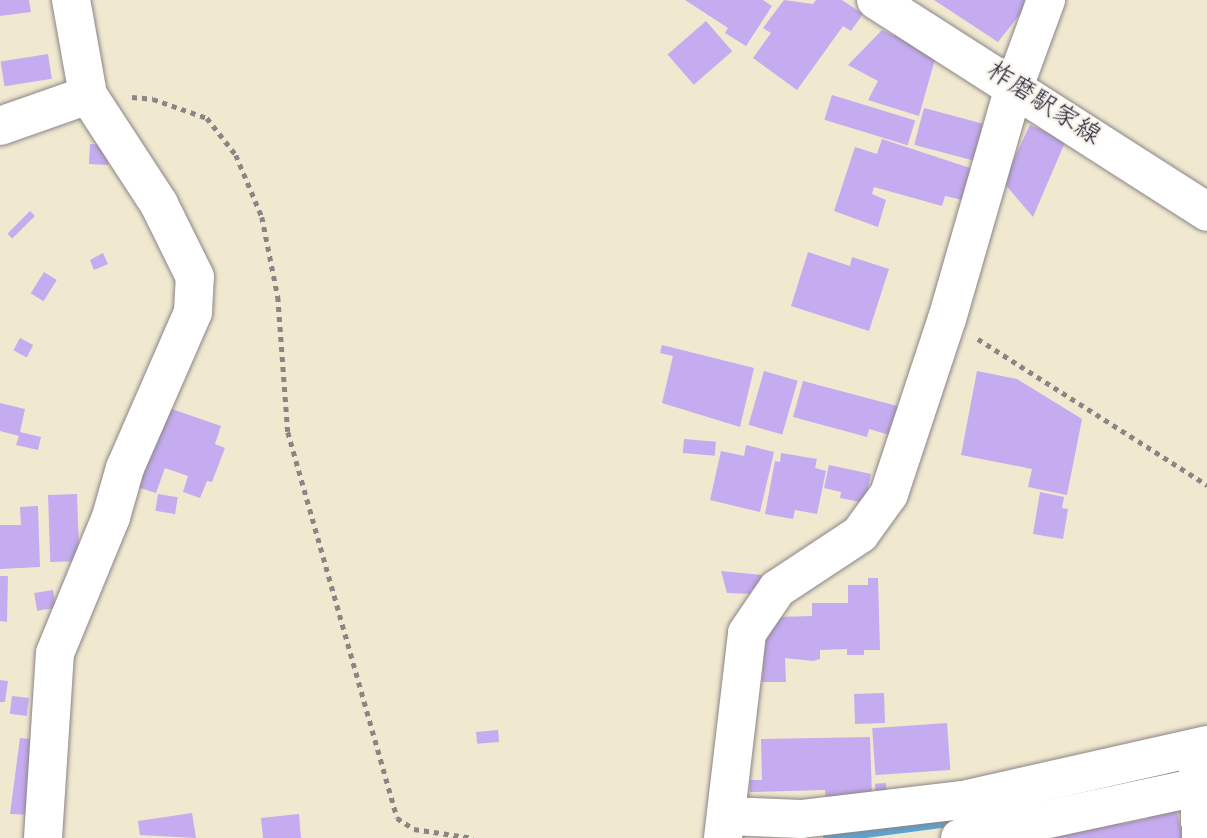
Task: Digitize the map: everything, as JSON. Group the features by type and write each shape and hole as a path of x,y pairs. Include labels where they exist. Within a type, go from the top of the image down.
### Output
{"street":[{"path":"44,838 55,653 111,517 125,468 193,312 195,277 159,204 88,95 71,0"},
{"name":"柞磨駅家線","path":"876,0 1207,212"},
{"path":"1046,0 1014,88 947,319 889,494 860,534 777,589 747,633 725,827 962,800 1202,745 1204,785 1201,838"},
{"path":"0,126 88,95"},
{"path":"962,800 963,838 1204,785"}],"path":[{"path":"88,95 153,99 207,117 236,155 262,217 278,297 288,432 397,818 414,829 473,838"},
{"path":"947,319 1207,485"}],"building":[{"path":"0,0 29,0 31,12 0,16"},
{"path":"685,0 763,0 772,6 746,46 725,33 728,28"},
{"path":"784,0 813,4 816,0 842,0 863,14 851,31 843,26 797,90 753,58 771,33 763,28"},
{"path":"934,0 1025,0 1021,13 998,42"},
{"path":"706,21 732,51 694,85 668,54"},
{"path":"882,30 894,36 897,31 937,52 919,116 868,100 878,81 848,65"},
{"path":"48,54 52,79 5,86 1,62"},
{"path":"832,95 915,120 908,145 824,120"},
{"path":"924,108 985,124 975,161 914,145"},
{"path":"1030,125 1066,140 1033,217 1003,182"},
{"path":"882,139 973,169 963,200 945,196 942,206 874,187 872,194 886,200 878,227 834,211 855,147 877,154"},
{"path":"90,144 109,145 108,165 89,164"},
{"path":"30,211 35,216 12,239 7,234"},
{"path":"808,252 850,266 852,257 889,269 869,331 791,306"},
{"path":"103,253 108,264 94,270 90,260"},
{"path":"44,272 57,280 43,301 31,293"},
{"path":"20,338 33,345 27,357 13,350"},
{"path":"662,345 754,368 740,427 662,403 673,356 660,353"},
{"path":"764,371 798,381 782,434 749,425"},
{"path":"977,371 1017,379 1082,419 1067,495 1028,487 1032,469 961,455"},
{"path":"803,381 901,407 893,436 869,429 867,437 793,417"},
{"path":"0,403 25,409 20,432 41,437 38,450 16,445 19,436 0,431"},
{"path":"166,407 221,426 215,444 225,448 212,482 207,481 200,498 183,492 188,476 165,468 156,493 137,487"},
{"path":"684,439 716,442 715,456 683,453"},
{"path":"746,445 774,452 760,512 710,500 721,451 744,456"},
{"path":"781,453 817,459 815,468 826,471 817,514 795,510 793,519 765,514 775,461 780,462"},
{"path":"829,465 871,474 865,503 840,498 841,492 824,488"},
{"path":"1040,492 1064,497 1062,508 1068,509 1063,539 1033,534"},
{"path":"77,494 79,561 50,562 48,495"},
{"path":"158,494 178,497 175,514 155,511"},
{"path":"38,506 40,567 0,569 0,525 21,525 20,507"},
{"path":"721,571 762,575 761,590 751,589 751,594 727,593"},
{"path":"0,576 8,576 7,622 0,621"},
{"path":"868,578 878,578 880,650 864,650 864,655 847,655 847,649 820,650 820,659 813,661 785,658 786,682 762,682 766,629 779,617 812,616 812,603 848,603 848,585 868,585"},
{"path":"53,590 56,608 37,611 34,593"},
{"path":"0,680 8,681 5,702 0,702"},
{"path":"884,693 885,723 855,724 854,694"},
{"path":"12,696 29,698 27,716 10,714"},
{"path":"31,720 41,720 35,815 10,814 20,738 30,739"},
{"path":"947,723 950,770 875,775 872,728"},
{"path":"498,730 499,742 477,744 476,732"},
{"path":"870,737 872,796 826,797 825,790 750,792 750,780 762,780 761,739"},
{"path":"886,783 887,799 876,800 875,784"},
{"path":"1175,804 1183,838 1021,838 1119,814 1122,824 1149,818 1148,810"},
{"path":"192,813 196,838 140,835 138,821"},
{"path":"299,814 301,838 263,838 261,818"}],"waterway":[{"path":"828,838 963,820"}]}
